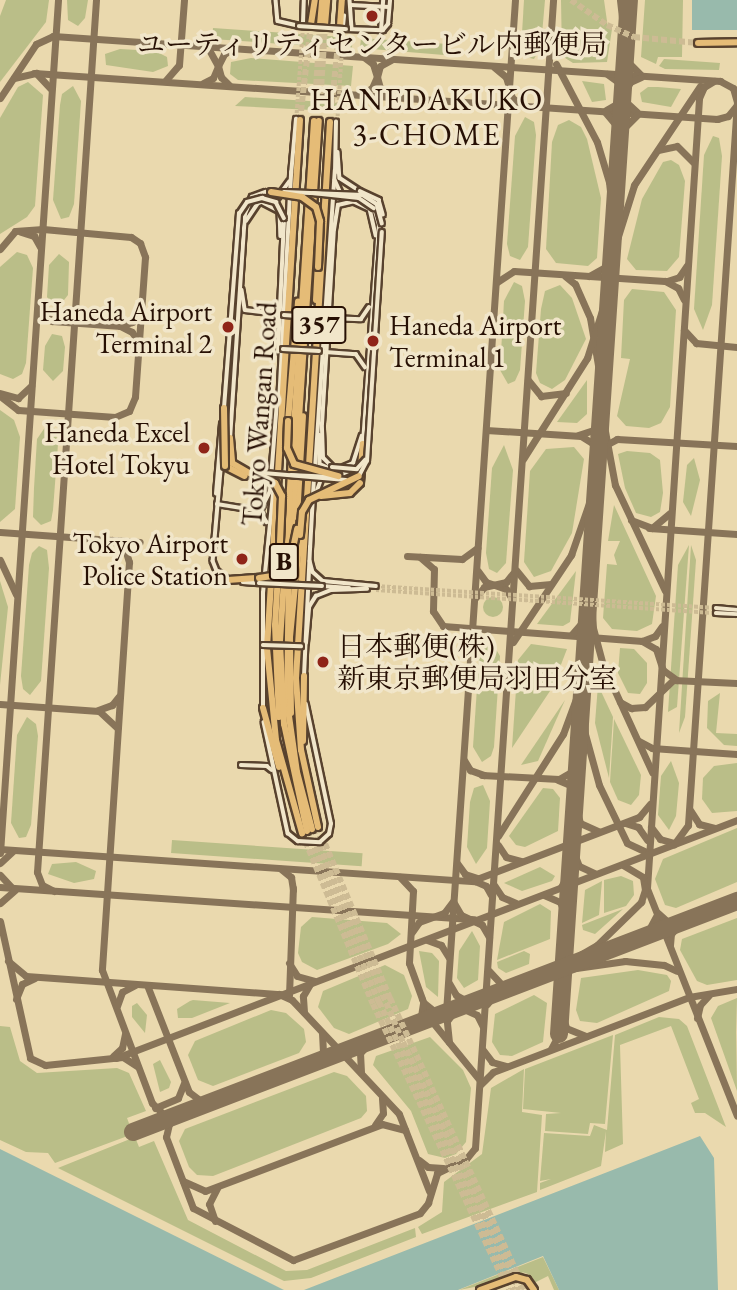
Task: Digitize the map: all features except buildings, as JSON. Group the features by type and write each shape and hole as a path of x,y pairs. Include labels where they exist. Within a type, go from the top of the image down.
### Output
{"highway":[{"path":"311,24 315,0"},
{"path":"322,0 323,25 327,0"},
{"path":"341,0 343,27"},
{"path":"698,41 737,41"},
{"name":"Tokyo Wangan Road","path":"298,120 268,673 276,740 308,830"},
{"name":"B","path":"317,121 285,641 295,761 308,830 292,773 282,702 280,625 306,226 317,121"},
{"name":"Tokyo Wangan Road","path":"308,830 309,792 296,695 302,532 334,123"},
{"path":"268,192 302,197 316,207 320,221 316,363"},
{"path":"306,226 288,421 288,451 294,464 339,473"},
{"path":"228,580 259,580 281,574 292,563 297,517 304,352"},
{"path":"227,407 225,466 236,474 263,475 275,484 282,496 275,625"},
{"path":"230,438 232,463 253,475"},
{"path":"291,632 302,512 309,500 359,480 365,446"},
{"path":"276,495 277,702 292,773"},
{"path":"295,761 290,658 295,575 302,532"},
{"path":"304,676 302,724 309,792"},
{"path":"263,708 308,830"},
{"path":"480,1290 516,1277 530,1282 533,1290"},
{"path":"491,1290 499,1290 504,1283 516,1279 533,1290"}],"street":[{"path":"276,0 278,21 381,31 387,26 390,0"},
{"path":"301,24 304,0"},
{"path":"358,0 358,6"},
{"path":"381,31 383,0"},
{"path":"343,27 350,3 389,8"},
{"path":"260,511 269,495 274,449 291,172 298,120"},
{"path":"334,123 337,190 372,213 376,246"},
{"path":"322,424 323,460 332,467 359,468 365,446 382,223 379,200 346,186 339,176 334,123"},
{"path":"217,504 217,480 227,407 240,210 250,200 266,198 279,205 284,218 279,302 281,349 278,444 267,528 262,644 263,708 270,760 289,835 300,842 323,841 331,824 311,739 303,645 335,171"},
{"path":"245,226 255,205 280,196 291,172"},
{"path":"228,580 213,561 249,201 268,192 366,195 378,206 382,223"},
{"path":"304,192 359,198 374,208 379,225 363,427 356,459 339,473 323,477 313,499"},
{"path":"325,318 329,308 336,209 342,202 355,201"},
{"path":"255,205 267,202 280,211 283,244"},
{"path":"241,275 244,309 267,314 361,319 372,299"},
{"path":"267,314 279,302"},
{"path":"329,308 337,318"},
{"path":"281,349 359,355 366,377"},
{"path":"323,351 325,363 320,464 339,473"},
{"path":"325,363 337,352"},
{"path":"227,407 234,458 246,469 263,475 359,480"},
{"path":"263,475 350,474 358,467 365,446 363,427"},
{"path":"217,504 260,511"},
{"path":"260,511 267,528"},
{"path":"303,645 309,607 318,594 376,588 321,579 310,566 310,547"},
{"path":"259,580 368,589"},
{"path":"716,611 737,612"},
{"path":"262,644 303,645"},
{"path":"267,766 270,760"},
{"path":"241,765 267,766 273,772"}],"green space":[{"path":"6,0 49,0 46,22 0,82 0,16"},
{"path":"67,0 88,0 85,18 78,26 68,20"},
{"path":"524,0 545,0 541,46 534,59 526,57 521,50"},
{"path":"561,0 604,0 608,28 612,29 607,62 573,63 562,56"},
{"path":"645,0 683,0 682,57 658,57 656,64 641,57"},
{"path":"213,28 353,38 352,49 212,39"},
{"path":"361,38 448,44 444,55 360,48"},
{"path":"120,49 155,51 167,57 168,66 153,72 106,65 105,54"},
{"path":"251,58 353,66 351,86 238,80 230,74 231,62"},
{"path":"664,59 720,63 719,70 665,69 659,66"},
{"path":"582,81 604,84 606,100 592,102"},
{"path":"28,82 43,95 35,206 27,217 0,234 0,118 18,87"},
{"path":"73,86 81,101 74,204 69,217 61,219 53,200 60,105 62,94"},
{"path":"648,87 681,89 671,107 642,102 640,93"},
{"path":"245,97 340,103 349,112 235,106"},
{"path":"525,117 534,122 536,135 528,247 520,260 510,256 507,244 515,136"},
{"path":"569,120 581,127 587,139 601,198 597,258 588,266 556,263 546,249 552,142 558,125"},
{"path":"713,136 719,138 722,156 712,305 703,330 694,309 704,155"},
{"path":"671,160 679,165 685,181 679,257 667,271 636,270 627,259 642,199 663,162"},
{"path":"17,252 27,255 33,268 26,363 22,374 13,379 0,374 0,267"},
{"path":"59,254 69,262 68,295 56,310 47,297 49,265"},
{"path":"514,282 522,286 525,301 520,370 515,381 508,384 500,370 504,301"},
{"path":"560,285 572,298 586,339 565,380 552,389 540,383 536,373 545,291"},
{"path":"632,289 664,292 676,310 670,407 661,423 649,428 626,426 617,416 630,359 621,358 624,300"},
{"path":"52,334 62,336 65,347 63,371 53,381 43,370 45,346"},
{"path":"587,380 587,414 577,423 557,422"},
{"path":"0,410 14,420 20,437 15,509 0,522"},
{"path":"48,423 55,429 58,444 51,521 41,525 33,517 37,439"},
{"path":"504,445 513,470 506,563 497,573 489,569 486,553 492,468"},
{"path":"574,447 584,459 572,533 551,571 534,577 524,562 530,471 546,449"},
{"path":"627,451 650,453 660,460 663,493 660,512 651,517 636,513 625,488 618,454"},
{"path":"694,458 700,480 691,516 683,502 687,465"},
{"path":"614,505 656,596 652,624 637,631 612,629 603,618 607,564 617,565 614,555 620,541 608,541"},
{"path":"689,545 677,707 668,712 678,565"},
{"path":"691,545 696,560 685,717 679,733"},
{"path":"39,546 47,550 49,568 41,681 30,695 23,689 21,676 29,565 32,553"},
{"path":"576,571 570,622 563,626 537,624"},
{"path":"0,581 8,607 0,685"},
{"path":"493,597 500,600 503,607 500,614 493,617 486,614 483,607 486,600"},
{"path":"491,641 500,656 494,747 491,756 482,762 473,747 479,658 483,647"},
{"path":"531,644 567,649 552,688 512,748 518,660"},
{"path":"620,648 634,649 647,663 647,683 640,694 628,693 618,673"},
{"path":"598,685 613,717 609,778 595,723"},
{"path":"720,693 716,733 737,734 737,746 724,745 707,728 708,701"},
{"path":"565,700 538,761 521,765"},
{"path":"27,717 36,724 38,736 31,825 26,837 19,838 11,823 17,735"},
{"path":"614,719 641,775 639,795 631,805 618,800 610,782"},
{"path":"671,761 679,783 676,816 669,830 658,815 661,776"},
{"path":"737,763 737,811 712,813 702,799 703,778 714,766"},
{"path":"483,785 490,801 487,848 476,864 467,847 470,802 474,788"},
{"path":"543,788 553,789 560,798 558,831 525,847 516,845 509,836"},
{"path":"737,828 737,882 676,908 665,905 655,879 663,859"},
{"path":"172,840 363,853 362,866 171,853"},
{"path":"76,862 96,871 94,879 74,883 48,874 52,864"},
{"path":"540,867 555,876 552,881 522,891 504,883"},
{"path":"621,876 633,881 634,895 626,906 604,913 604,880"},
{"path":"602,881 599,915 582,923 585,890"},
{"path":"540,904 551,911 550,939 497,960 504,922"},
{"path":"623,909 595,934 583,930 582,925"},
{"path":"312,917 387,923 401,934 388,944 317,970 302,962 298,953 301,927"},
{"path":"737,918 737,980 707,985 697,981 680,950 682,939"},
{"path":"472,931 480,946 478,980 464,988 457,978 459,951"},
{"path":"419,951 432,953 439,961 438,997 426,987"},
{"path":"524,951 530,954 529,964 506,973 498,968 497,962"},
{"path":"385,965 404,975 412,996 408,1009 349,1034 334,1028 318,1007 323,991"},
{"path":"638,970 667,975 671,981 669,991 597,1023 580,1021 576,1010 581,978"},
{"path":"534,995 547,1003 543,1042 512,1056 500,1055 492,1042 495,1014"},
{"path":"737,998 737,1091 711,1018 718,1006"},
{"path":"190,1001 230,1003 192,1018 178,1018 177,1009"},
{"path":"137,1003 147,1015 145,1033 132,1017 132,1006"},
{"path":"271,1010 286,1013 304,1029 306,1042 299,1053 213,1086 198,1080 188,1055 195,1041"},
{"path":"659,1017 679,1019 687,1026 726,1127 705,1113 695,1113 691,1103 699,1099 671,1026 620,1045 623,1144 605,1152 606,1131 601,1166 540,1190 540,1183 551,1179 540,1181 544,1133 590,1136 594,1125 607,1130 615,1035"},
{"path":"0,1026 10,1027 20,1061 37,1073 117,1068 129,1073 146,1111 127,1118 133,1134 55,1163 48,1153 26,1152 0,1140"},
{"path":"613,1035 605,1124 590,1123 588,1134 545,1131 546,1114 561,1113 523,1109 525,1069"},
{"path":"430,1037 463,1070 471,1088 466,1142 456,1154 445,1158 428,1154 411,1111 373,1065 376,1056"},
{"path":"160,1060 171,1082 169,1088 160,1092 153,1064"},
{"path":"524,1069 522,1112 542,1115 537,1192 422,1234 418,1227 442,1212 444,1182 482,1154 491,1088"},
{"path":"334,1072 347,1076 366,1096 367,1111 361,1118 213,1176 197,1175 189,1167 179,1141 185,1129"},
{"path":"135,1137 139,1147 154,1141 188,1220 286,1271 307,1270 415,1228 416,1237 311,1278 284,1281 58,1168"},
{"path":"543,1257 559,1290 554,1290 548,1276 534,1283 528,1274 522,1272 533,1283 523,1277 459,1290"}],"shaded area":[{"path":"692,0 737,0 737,30 692,30"},
{"path":"700,1136 714,1158 718,1290 559,1290 543,1256 458,1290 304,1290"},
{"path":"0,1149 284,1290 0,1290"}],"taxiway":[{"path":"0,853 58,0"},
{"path":"54,891 42,885 37,872 96,0"},
{"path":"165,81 179,65 184,0"},
{"path":"449,1042 446,1012 515,0"},
{"path":"178,1115 169,1124 166,1137 193,1208 293,1260 420,1213 428,1203 437,1173 466,1159 475,1148 553,0"},
{"path":"620,0 627,61 641,75"},
{"path":"0,98 36,44 53,36 720,81 733,88 737,102 688,825 674,844"},
{"path":"203,83 213,78 218,66 208,48"},
{"path":"229,85 221,77 218,66 224,54 233,49"},
{"path":"362,94 372,88 377,77 373,64 365,58"},
{"path":"388,96 380,88 377,77 380,66 391,60"},
{"path":"556,64 597,142 609,182 614,227"},
{"path":"494,67 506,77 512,98 523,105"},
{"path":"34,73 717,119 728,116 736,106"},
{"path":"14,78 36,73 50,88"},
{"path":"607,74 618,82 625,101 637,112"},
{"path":"606,110 618,103 630,82 641,77"},
{"path":"647,888 699,98 704,87 714,81"},
{"path":"589,276 609,265 634,185 700,86"},
{"path":"605,112 621,131"},
{"path":"621,131 637,115"},
{"path":"658,150 677,146 693,162"},
{"path":"0,249 15,231 43,229 131,237 140,243 145,257 135,397 129,411 115,417 18,410 0,396"},
{"path":"21,232 34,236 40,247"},
{"path":"667,281 679,277 687,265"},
{"path":"497,282 514,271 665,281 678,288 684,300"},
{"path":"565,276 575,284 590,318 603,395"},
{"path":"523,459 587,358 610,285"},
{"path":"38,307 52,321 121,326"},
{"path":"120,326 132,322 141,312"},
{"path":"120,326 132,332 139,343"},
{"path":"684,330 696,343 737,347"},
{"path":"528,380 541,396 566,393"},
{"path":"0,393 18,398 31,386"},
{"path":"602,415 615,485 665,591"},
{"path":"578,435 593,430 601,418"},
{"path":"486,430 581,436 594,444 598,457"},
{"path":"598,462 604,446 617,439 737,446"},
{"path":"513,642 571,555 597,480"},
{"path":"631,520 652,528 670,513"},
{"path":"649,528 737,534"},
{"path":"0,532 140,542"},
{"path":"112,540 125,549 129,562 102,970 152,1103 163,1114 178,1115"},
{"path":"407,556 462,559 477,548"},
{"path":"420,557 434,569 433,611 443,626 642,641 656,649 663,670 677,680"},
{"path":"0,560 16,594"},
{"path":"516,570 529,586 551,584"},
{"path":"478,571 486,582 506,589 512,599"},
{"path":"476,597 484,587 506,582 513,573"},
{"path":"590,579 593,628 603,665 652,772"},
{"path":"572,634 587,617"},
{"path":"642,641 655,636 662,626"},
{"path":"498,836 563,734 577,696 586,646"},
{"path":"620,702 631,708 645,707 673,680 737,683"},
{"path":"583,690 585,734 599,785 627,843 648,853"},
{"path":"98,710 112,705 119,696"},
{"path":"0,704 99,711 117,728"},
{"path":"639,741 652,748 737,754"},
{"path":"482,775 559,779 573,771 578,757"},
{"path":"464,760 470,770 484,775"},
{"path":"558,780 570,785 575,797"},
{"path":"575,803 580,823 598,831"},
{"path":"474,880 639,817 650,804"},
{"path":"690,810 699,824 715,828"},
{"path":"116,1058 737,820"},
{"path":"625,823 638,827 647,840"},
{"path":"651,827 660,839 674,843"},
{"path":"566,843 573,832"},
{"path":"498,845 506,857 521,861"},
{"path":"572,848 579,866 594,873"},
{"path":"0,849 475,881 486,886 491,895"},
{"path":"0,863 13,851"},
{"path":"457,863 465,874 477,878"},
{"path":"545,975 597,945 641,902 645,890 643,877 623,865"},
{"path":"281,869 291,877 293,890"},
{"path":"561,887 570,871"},
{"path":"0,875 11,887"},
{"path":"400,877 413,891 409,963 422,999 430,1019 479,1079"},
{"path":"494,885 502,897 516,903"},
{"path":"646,886 737,1116"},
{"path":"0,887 474,919"},
{"path":"289,995 293,888"},
{"path":"0,903 15,890"},
{"path":"544,895 560,902 567,919"},
{"path":"710,911 737,896"},
{"path":"412,932 419,922 444,913 453,901"},
{"path":"454,903 461,915 482,925 489,937"},
{"path":"721,909 737,905"},
{"path":"658,913 667,921 682,922"},
{"path":"645,937 656,916"},
{"path":"0,921 30,1058 45,1065 123,1057 137,1066"},
{"path":"670,945 671,934 681,923"},
{"path":"427,940 441,945 449,958"},
{"path":"8,961 26,976 280,994"},
{"path":"562,970 625,961 664,965 677,971"},
{"path":"289,963 297,976 314,981"},
{"path":"489,971 501,984 515,986"},
{"path":"16,999 22,984 35,978"},
{"path":"449,983 456,995 467,1001 475,1001 484,992"},
{"path":"304,1012 303,996 310,984"},
{"path":"117,1006 122,992 135,985"},
{"path":"147,985 189,1092 201,1101 214,1101"},
{"path":"481,1084 493,1072 689,997 737,989"},
{"path":"487,1004 496,993"},
{"path":"279,994 292,1000 399,1114 429,1191"},
{"path":"697,1018 700,1005 709,995"},
{"path":"411,1026 421,1016 423,1003"},
{"path":"424,1003 435,1012 446,1012"},
{"path":"447,1021 456,1009 464,1009 477,1015 483,1027"},
{"path":"561,1010 566,1028 586,1036"},
{"path":"310,1065 323,1052 322,1033"},
{"path":"113,1056 122,1048 125,1034"},
{"path":"551,1049 559,1034"},
{"path":"361,1072 360,1053 371,1041"},
{"path":"483,1050 492,1062 506,1066"},
{"path":"155,1108 178,1098 184,1083"},
{"path":"375,1125 383,1113 382,1098"},
{"path":"183,1181 205,1191 382,1124 405,1130"},
{"path":"419,1160 428,1167 443,1168"},
{"path":"215,1221 209,1204 217,1188"}],"runway":[{"path":"559,1034 629,0"},
{"path":"133,1132 737,901"}],"tunnel":[{"path":"571,0 607,25 634,37 698,43"},
{"path":"296,119 303,24"},
{"path":"300,120 311,24"},
{"path":"314,121 320,25"},
{"path":"319,121 325,25"},
{"path":"330,122 340,26"},
{"path":"337,122 343,28"},
{"path":"376,586 716,608"},
{"path":"376,590 716,613"},
{"path":"318,827 390,998 525,1290"},
{"path":"312,829 403,1042 519,1290"},
{"path":"307,831 379,1002 513,1290"},
{"path":"302,833 373,1004 508,1290"}],"place":[{"name":"ユーティリティセンタービル内郵便局","path":"372,16"},
{"name":"Haneda Airport Terminal 2","path":"228,327"},
{"name":"Haneda Airport Terminal 1","path":"373,341"},
{"name":"Haneda Excel Hotel Tokyu","path":"204,448"},
{"name":"Tokyo Airport Police Station","path":"242,559"},
{"name":"日本郵便(株) 新東京郵便局羽田分室","path":"323,662"}],"district":[{"name":"HANEDAKUKO 3-CHOME","path":"427,117"}]}
